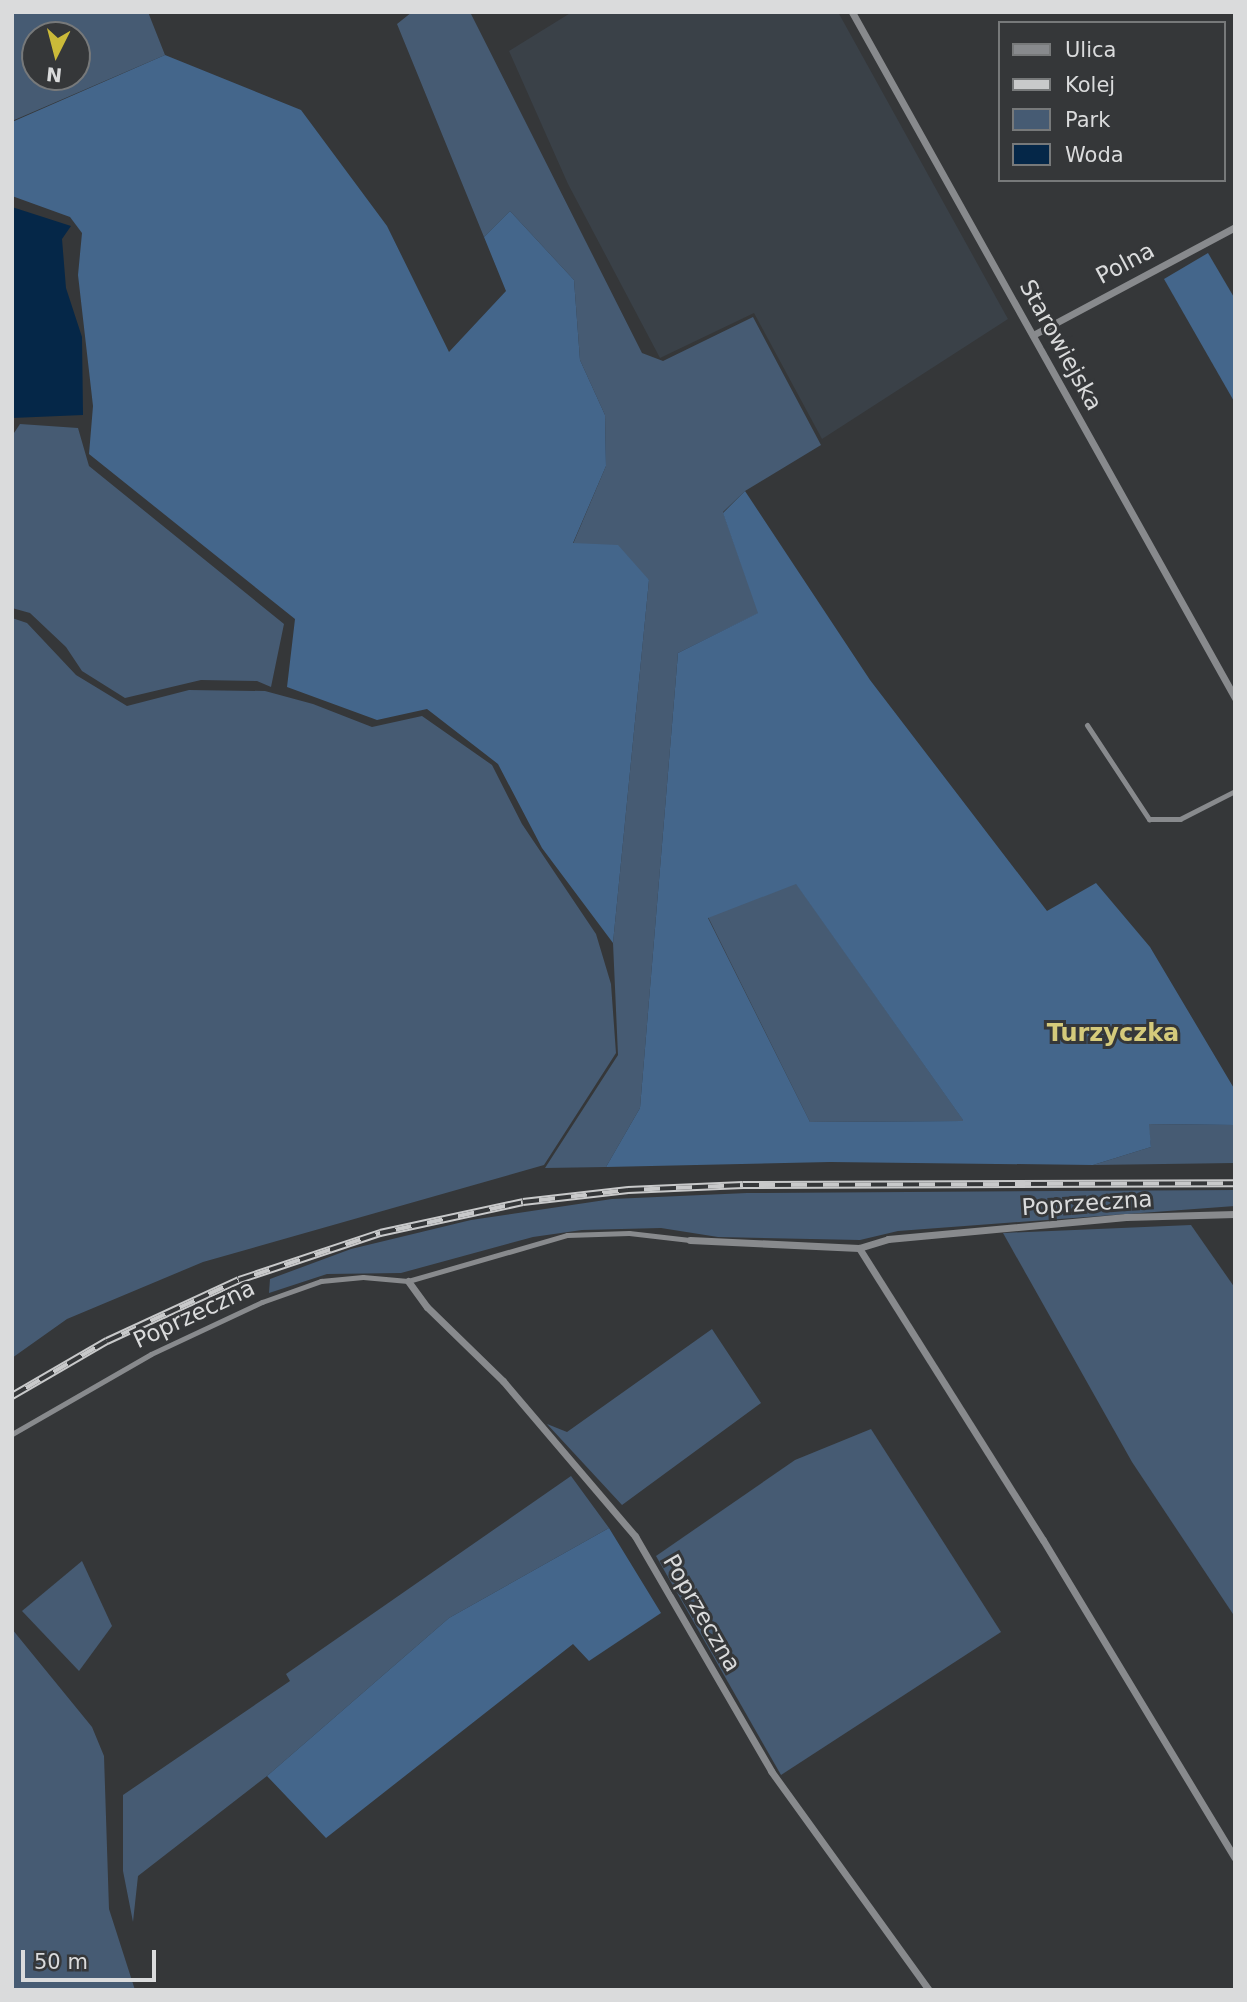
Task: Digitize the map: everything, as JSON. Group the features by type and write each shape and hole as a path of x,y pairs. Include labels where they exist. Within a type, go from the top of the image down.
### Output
{"street":[{"name":"Starowiejska","path":"852,12 1235,698"},
{"name":"Polna","path":"1033,335 1235,227"},
{"name":"Poprzeczna","path":"691,1240 859,1248 888,1239 1126,1217 1235,1214"},
{"path":"859,1248 1043,1540 1235,1858"},
{"name":"Poprzeczna","path":"408,1281 427,1307 503,1381 635,1536 771,1771 929,1990"}],"lane":[{"path":"1087,725 1149,819 1180,819 1235,791"},
{"name":"Poprzeczna","path":"12,1434 151,1354 262,1302 321,1281 363,1277 408,1281 567,1235 629,1233 691,1240"}],"shaded area":[{"path":"572,12 838,12 1008,319 822,439 754,313 660,358 568,184 509,51"},
{"path":"165,55 301,110 387,226 449,352 506,291 484,237 510,211 574,280 580,360 605,415 606,466 573,543 618,545 649,580 613,943 542,848 498,764 427,709 377,720 287,687 295,619 89,454 93,406 78,275 82,233 70,217 12,196 12,122 83,91 91,91 91,87"},
{"path":"1208,253 1235,299 1235,403 1164,279"},
{"path":"745,491 870,680 1047,911 1096,883 1150,947 1235,1090 1235,1125 1149,1124 1151,1147 1093,1165 830,1162 606,1167 640,1108 678,653 758,613 723,513","holes":["796,884 963,1120 810,1122 708,918"]},
{"path":"609,1528 661,1613 589,1661 573,1644 326,1838 267,1776 449,1618"}],"green space":[{"path":"12,12 148,12 165,55 91,87 91,21 21,21 21,91 82,91 12,121"},
{"path":"412,12 470,12 642,353 663,361 753,317 821,445 745,491 723,512 759,613 678,653 640,1108 606,1167 545,1168 618,1055 613,943 649,580 573,544 606,466 605,415 580,360 574,280 510,211 484,237 397,24"},
{"path":"20,424 78,428 89,466 284,624 271,687 257,681 201,680 125,698 82,671 66,647 30,613 12,608 12,436"},
{"path":"12,618 27,623 76,675 127,706 189,690 265,691 313,704 372,727 422,716 492,765 522,824 596,934 611,984 616,1053 544,1165 203,1262 67,1319 12,1358"},
{"path":"796,883 964,1121 810,1122 708,917"},
{"path":"1148,1124 1235,1125 1235,1163 1093,1165 1151,1147"},
{"path":"1235,1190 1235,1206 898,1231 860,1240 718,1237 661,1228 582,1230 533,1237 401,1273 327,1274 269,1293 270,1279 351,1249 471,1220 612,1199 747,1193"},
{"path":"1191,1225 1235,1288 1235,1617 1132,1462 1003,1233"},
{"path":"712,1329 761,1403 622,1505 547,1424 567,1432"},
{"path":"871,1429 1001,1632 781,1775 656,1556 795,1460"},
{"path":"571,1476 609,1528 449,1618 267,1776 138,1876 133,1922 123,1871 123,1795 290,1681 286,1674"},
{"path":"82,1561 112,1626 79,1671 22,1611"},
{"path":"12,1629 92,1727 104,1756 109,1909 135,1990 12,1990"}],"water":[{"path":"12,207 71,226 62,239 66,288 82,337 83,415 12,418"}],"railway":[{"path":"12,1396 107,1341 239,1280 380,1233 523,1202 628,1190 743,1185 1235,1183"}],"district":[{"name":"Turzyczka","path":"1113,1034"}]}
